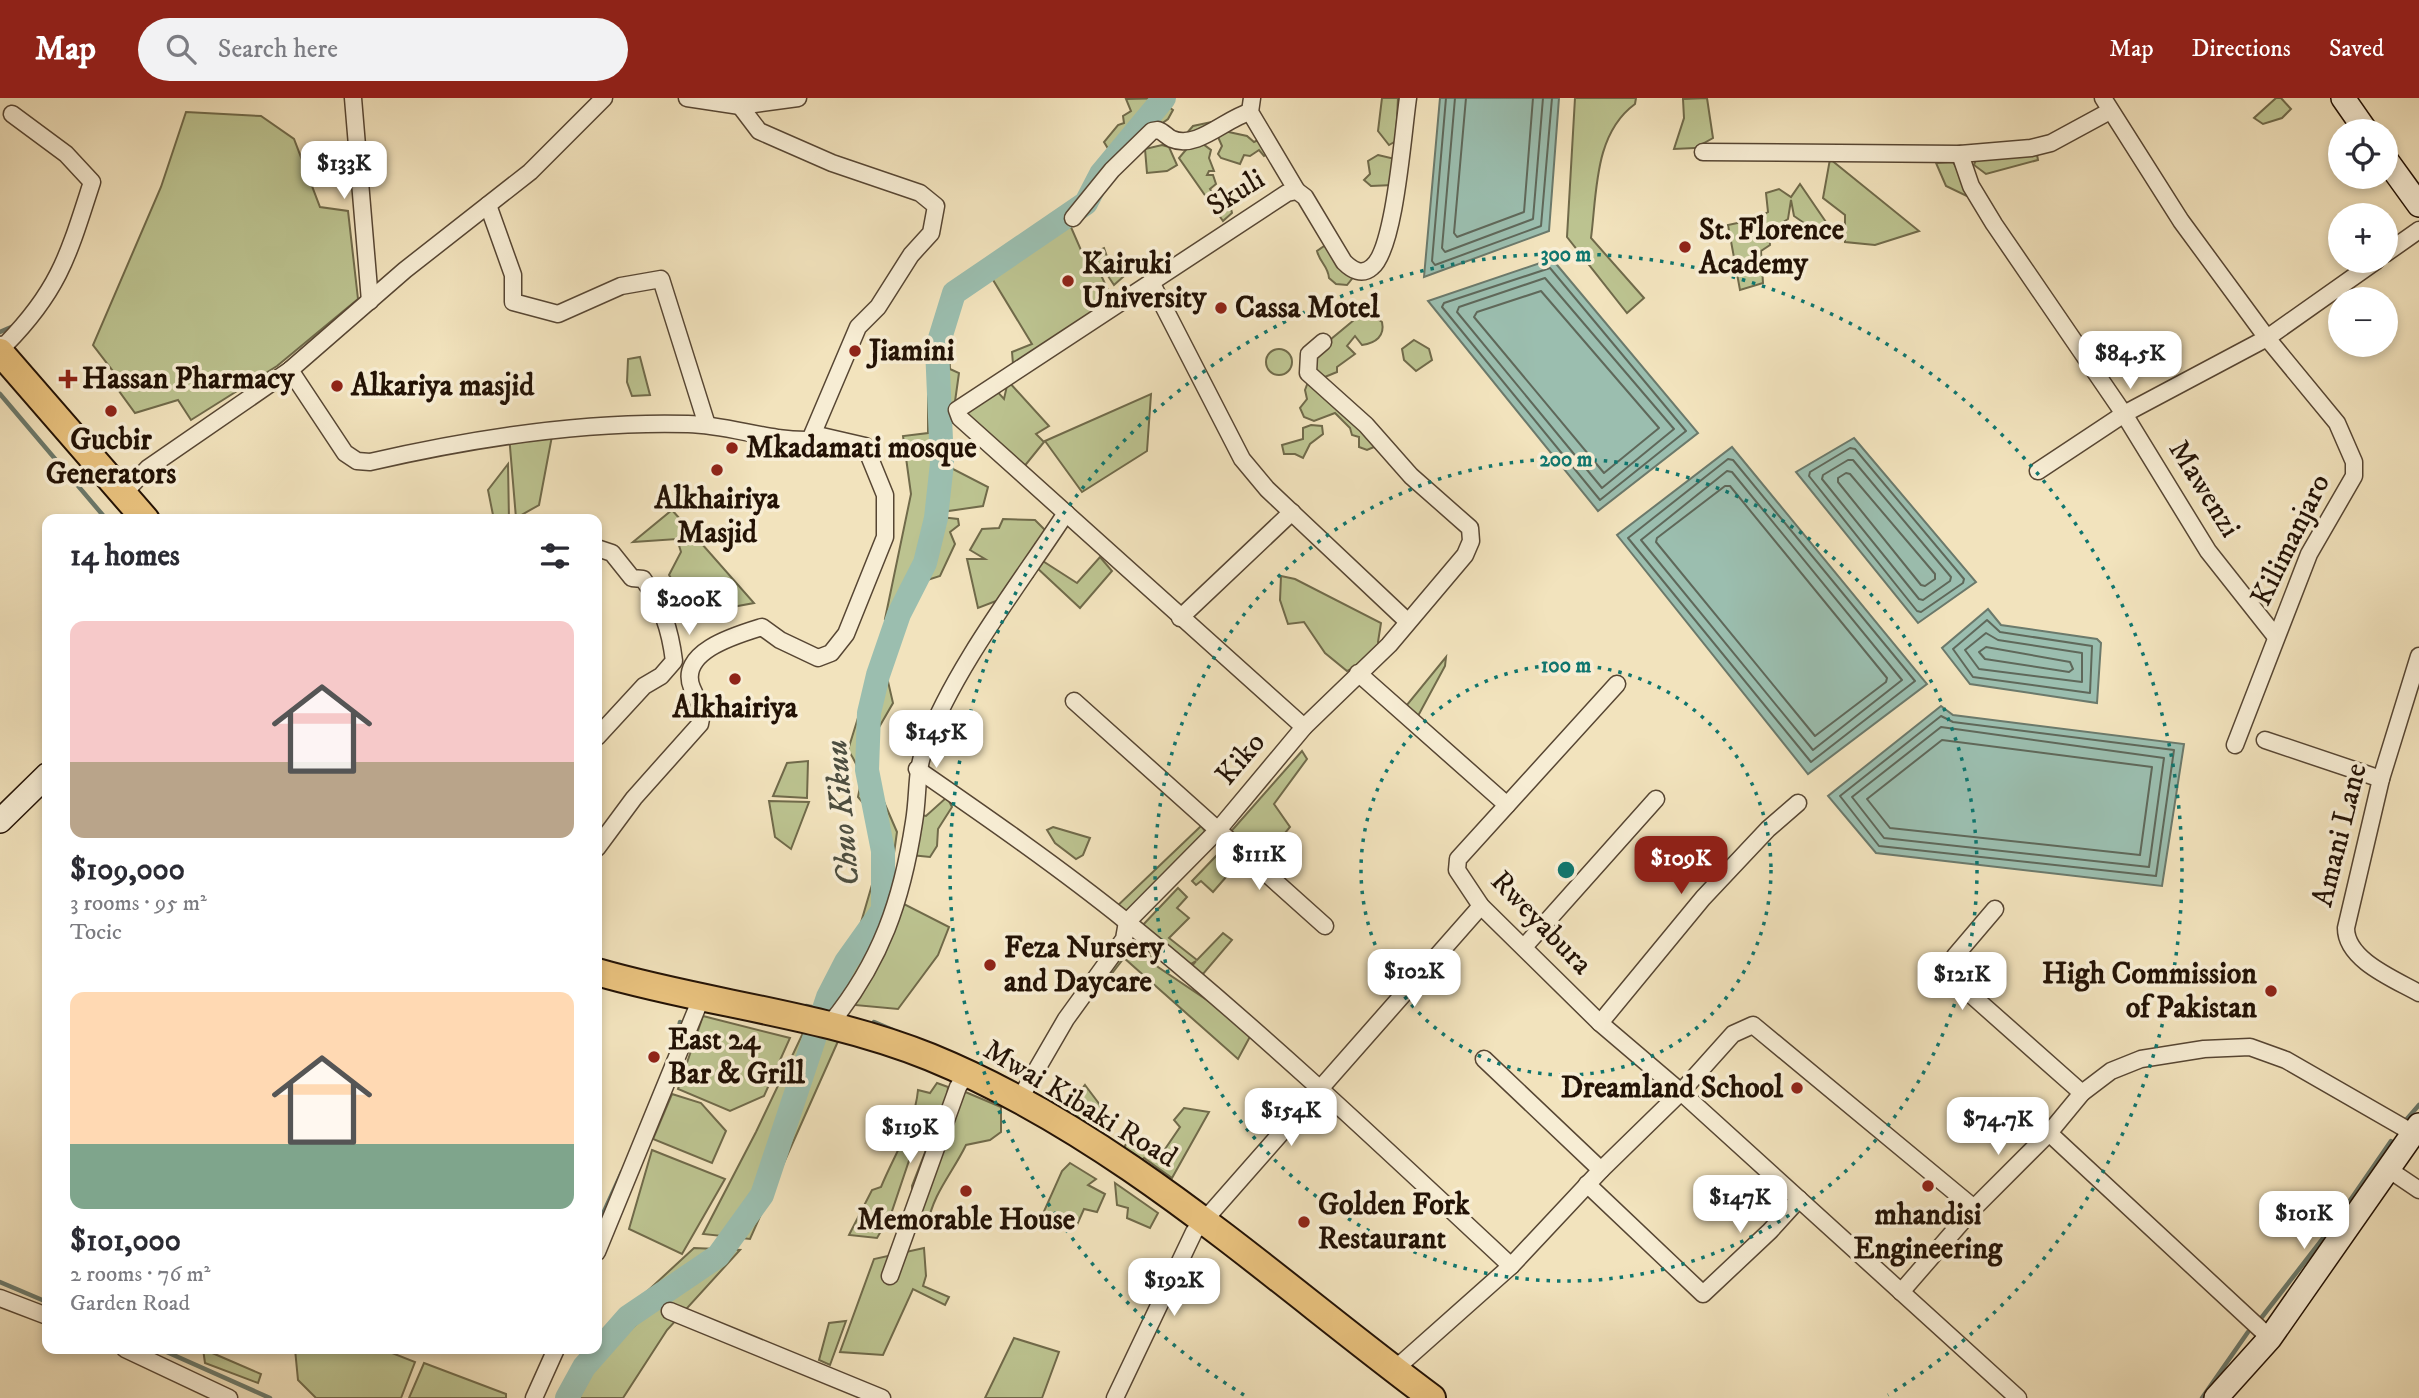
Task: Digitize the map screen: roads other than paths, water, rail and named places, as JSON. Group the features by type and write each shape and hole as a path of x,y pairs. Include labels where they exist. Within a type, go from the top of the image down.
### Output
{"main road":[{"path":"0,352 141,514"},
{"name":"Mwai Kibaki Road","path":"602,973 819,1022 895,1044 967,1073 1019,1100 1203,1219 1432,1398"}],"street":[{"path":"354,98 370,301"},
{"path":"123,494 148,468 290,370 370,301 530,172 604,98"},
{"path":"687,98 740,106 797,98"},
{"name":"Skuli","path":"1066,513 960,418 957,410 1255,213 1297,191 1305,197 1344,262 1353,270 1362,272 1371,268 1380,258 1388,232 1408,98"},
{"path":"2343,98 2358,119"},
{"path":"1073,218 1112,170 1152,131 1158,130 1173,140 1190,141 1251,105 1297,191"},
{"path":"1703,152 1960,154 2051,143 2107,105"},
{"name":"Kilimanjaro","path":"2107,105 2181,221 2267,338 2336,423 2354,462 2354,476 2309,554 2235,745"},
{"path":"290,370 345,453 357,461 370,462 557,429 707,425 779,440 810,440 858,327 878,307 911,255 931,233 936,222 936,206 920,193 832,163 759,131 740,106"},
{"path":"0,345 6,344 41,306 59,276 92,182 66,154 12,114"},
{"name":"Mawenzi","path":"1960,154 1962,167 1980,202 2124,414 2208,551 2276,637"},
{"path":"2398,174 2416,195"},
{"path":"488,205 513,275 513,302 558,314 621,286 660,279 707,425"},
{"path":"2398,245 2419,230"},
{"path":"2038,471 2124,414 2267,338 2359,273"},
{"path":"1151,282 1242,459 1267,489 1407,621"},
{"name":"Kiko","path":"1019,1100 1066,1019 1124,939 1127,922 1218,830 1304,727 1389,645 1455,567 1471,541 1470,528 1411,476 1366,425 1308,373 1309,354 1323,342"},
{"path":"602,841 634,798 700,724 703,714 689,675 692,664 701,655 725,641 762,627 780,640 818,658 831,653 846,634 885,537 885,495 865,446 813,433"},
{"path":"1180,618 1292,512"},
{"path":"819,1022 854,994 873,961 900,897 914,821 917,769 941,710 1066,513 1304,727"},
{"path":"602,550 612,553 632,578 643,579 660,603 668,624 674,661 660,676 644,686 602,732"},
{"name":"Amani Lane","path":"2419,656 2381,779 2348,912 2346,939 2358,955 2419,993"},
{"path":"1358,673 1507,806"},
{"name":"Rweyabura","path":"1617,684 1458,859 1457,870 1481,906 1600,1023 1681,1092 2018,1398"},
{"path":"1074,701 1325,926"},
{"path":"2265,740 2381,779"},
{"path":"917,769 994,822 1127,922 1319,1088 1511,1266"},
{"path":"0,821 42,780"},
{"path":"1524,947 1656,799"},
{"path":"1600,1023 1703,898 1768,829 1798,803"},
{"path":"1115,1398 1194,1232 1203,1219 1481,906"},
{"path":"1995,909 1955,956 1952,973 1959,984 2082,1093"},
{"path":"602,1240 702,996"},
{"path":"1394,1370 1511,1266 1601,1170 1681,1092 1733,1034 1753,1025 1974,1208"},
{"path":"1901,1292 1974,1208 2049,1133 2082,1093 2111,1071 2141,1059 2204,1049 2250,1047 2286,1060 2416,1129 2270,1338 2216,1398"},
{"path":"1484,1059 1601,1170"},
{"path":"890,1276 958,1087 967,1073"},
{"path":"2049,1133 2270,1338"},
{"path":"2388,1169 2419,1190"},
{"path":"1587,1185 1703,1294 1770,1231 1799,1199"},
{"path":"0,1298 42,1314"},
{"path":"670,1311 881,1398"},
{"path":"136,1354 229,1398"},
{"path":"534,1398 554,1354"}],"water":[{"path":"1440,98 1559,98 1549,231 1424,277"},
{"path":"1552,259 1698,433 1598,511 1428,301"},
{"path":"1854,438 1976,582 1918,623 1796,472"},
{"path":"1732,447 1927,684 1808,774 1617,535"},
{"path":"1988,609 2001,625 2097,639 2101,643 2097,703 1970,684 1942,648"},
{"path":"1941,706 1953,715 2184,744 2162,886 1876,853 1828,796"}],"waterway":[{"name":"Chuo Kikuu","path":"602,1347 628,1317 718,1256 762,1195 828,997 846,962 883,910 883,851 867,770 869,713 878,675 899,614 925,563 936,518 942,463 937,348 954,293 1086,203 1101,174 1164,98"},
{"path":"0,332 16,325"},
{"path":"0,394 102,514"},
{"name":"Chuo Kikuu","path":"806,1006 836,1012"},
{"path":"677,1039 680,1022"},
{"path":"874,1022 893,1030"},
{"path":"2406,1120 2419,1105"},
{"path":"2262,1317 2331,1228 2391,1141"},
{"path":"602,1216 622,1172"},
{"path":"0,1282 42,1300"},
{"path":"2202,1398 2248,1332"},
{"path":"171,1354 270,1398"},
{"name":"Chuo Kikuu","path":"567,1398 584,1367 595,1354"}],"place":[{"name":"St. Florence Academy","path":"1685,247"},
{"name":"Kairuki University","path":"1068,281"},
{"name":"Cassa Motel","path":"1221,308"},
{"name":"Jiamini","path":"855,351"},
{"name":"Hassan Pharmacy","path":"68,379"},
{"name":"Alkariya masjid","path":"337,386"},
{"name":"Gucbir Generators","path":"111,411"},
{"name":"Mkadamati mosque","path":"732,448"},
{"name":"Alkhairiya Masjid","path":"717,470"},
{"name":"Alkhairiya","path":"735,679"},
{"name":"Feza Nursery and Daycare","path":"990,965"},
{"name":"High Commission of Pakistan","path":"2271,991"},
{"name":"East 24 Bar & Grill","path":"654,1057"},
{"name":"Dreamland School","path":"1797,1088"},
{"name":"mhandisi Engineering","path":"1928,1186"},
{"name":"Memorable House","path":"966,1191"},
{"name":"Golden Fork Restaurant","path":"1304,1222"}]}
